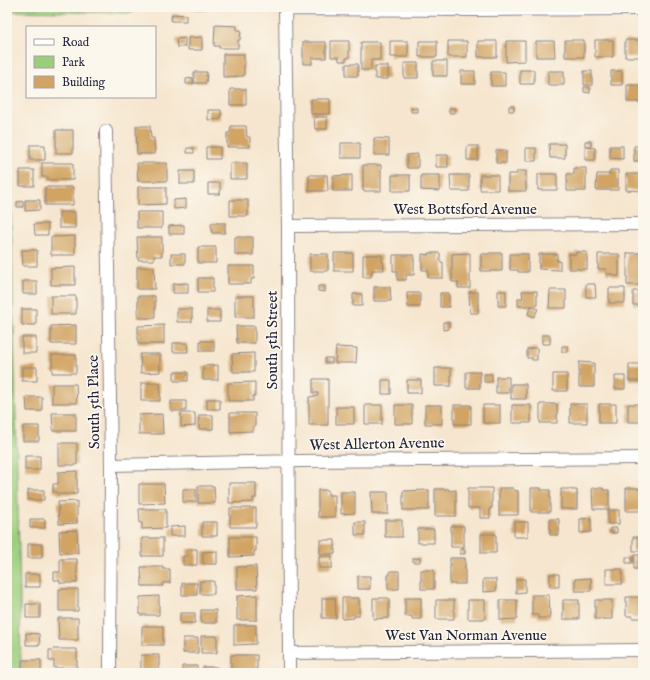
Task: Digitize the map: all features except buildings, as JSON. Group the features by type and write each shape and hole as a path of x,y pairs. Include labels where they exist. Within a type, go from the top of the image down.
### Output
{"street":[{"path":"285,8 643,9"},
{"name":"South 5th Street","path":"285,8 288,226 289,673"},
{"name":"South 5th Place","path":"106,131 111,465 110,673"},
{"name":"West Bottsford Avenue","path":"288,226 643,224"},
{"name":"West Allerton Avenue","path":"111,465 288,461 643,458"},
{"name":"West Van Norman Avenue","path":"289,653 643,650"}],"green space":[{"path":"7,7 133,7 133,13 7,11"},
{"path":"7,30 20,594 21,673 7,673"}]}
